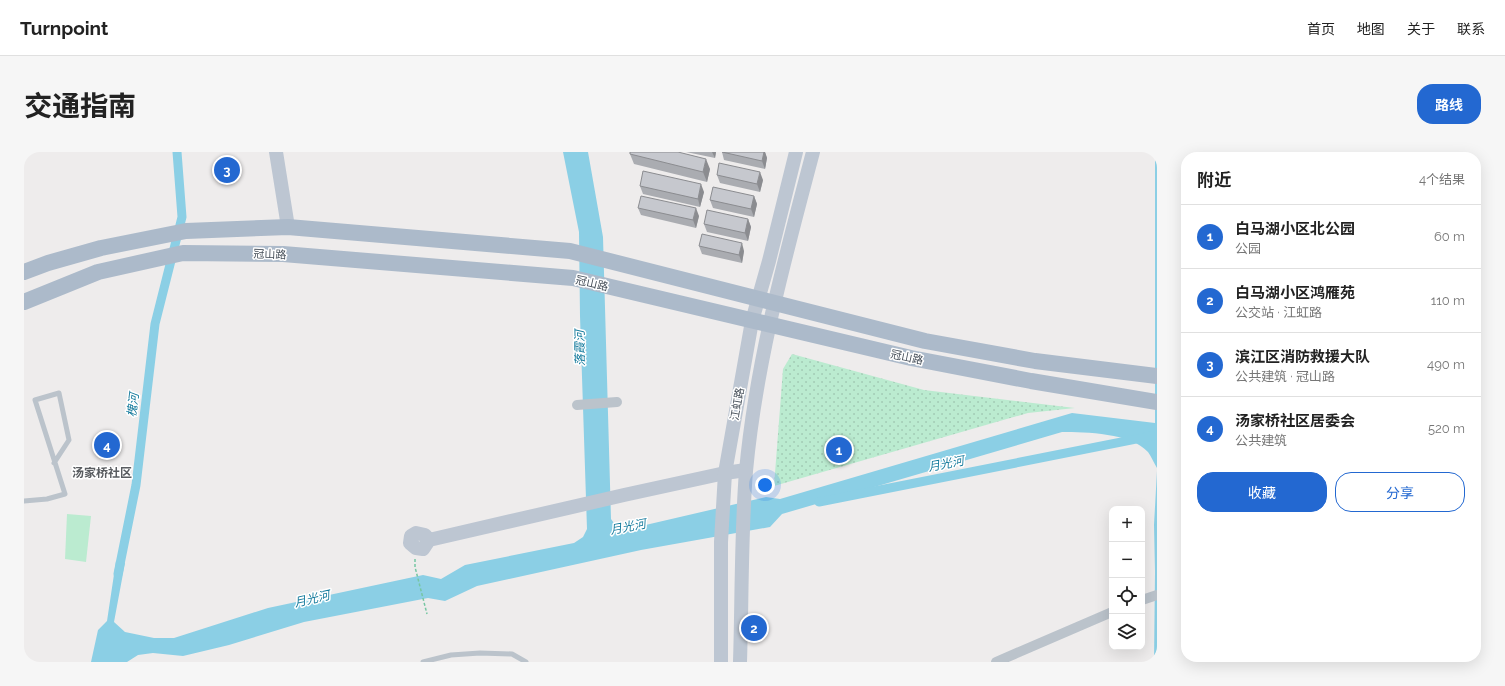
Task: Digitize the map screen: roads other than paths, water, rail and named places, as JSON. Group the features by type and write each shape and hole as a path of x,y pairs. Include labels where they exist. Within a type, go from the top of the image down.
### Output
{"main road":[{"path":"276,152 288,227"},
{"name":"江虹路","path":"740,662 746,470 759,375 768,325 766,301 796,152"},
{"name":"江虹路","path":"721,662 722,497 752,321 766,301 813,152"},
{"name":"冠山路","path":"24,272 48,263 100,248 186,231 288,227 570,251 925,341 1035,361 1155,376"},
{"name":"冠山路","path":"24,302 98,272 183,253 283,254 573,278 911,358 1155,401"},
{"path":"429,540 624,495 725,473 746,470"}],"street":[{"path":"577,405 617,402"},
{"path":"996,662 1109,613"}],"lane":[{"path":"24,501 47,499 65,494 54,463 35,400 59,393 69,440 54,463"},
{"path":"423,662 432,661 450,655 480,653 512,654 526,662"}],"water":[{"path":"563,152 588,152 603,237 611,519 616,526 624,530 766,497 780,499 1072,413 1155,423 1155,152 1157,152 1157,468 1148,452 1131,441 1120,437 1095,433 1062,432 782,514 770,527 641,550 477,586 445,601 428,598 304,622 229,645 183,656 153,653 138,655 127,662 91,662 98,630 107,621 116,561 125,563 114,622 125,632 154,638 174,638 268,608 423,575 441,579 465,565 574,543 583,537 587,529 580,316 579,232"},
{"path":"1157,471 1157,662 1154,662 1154,525"}],"waterway":[{"name":"槐河","path":"118,574 136,485 155,324 182,217 177,152"},
{"name":"月光河","path":"819,502 1157,435"}],"place":[{"name":"滨江区消防救援大队","path":"227,170"},
{"name":"汤家桥社区居委会","path":"107,445"},
{"name":"白马湖小区北公园","path":"839,450"},
{"name":"白马湖小区鸿雁苑","path":"754,628"}],"district":[{"name":"汤家桥社区","path":"102,473"}],"water label":[{"name":"落霞河","path":"580,348"}]}
